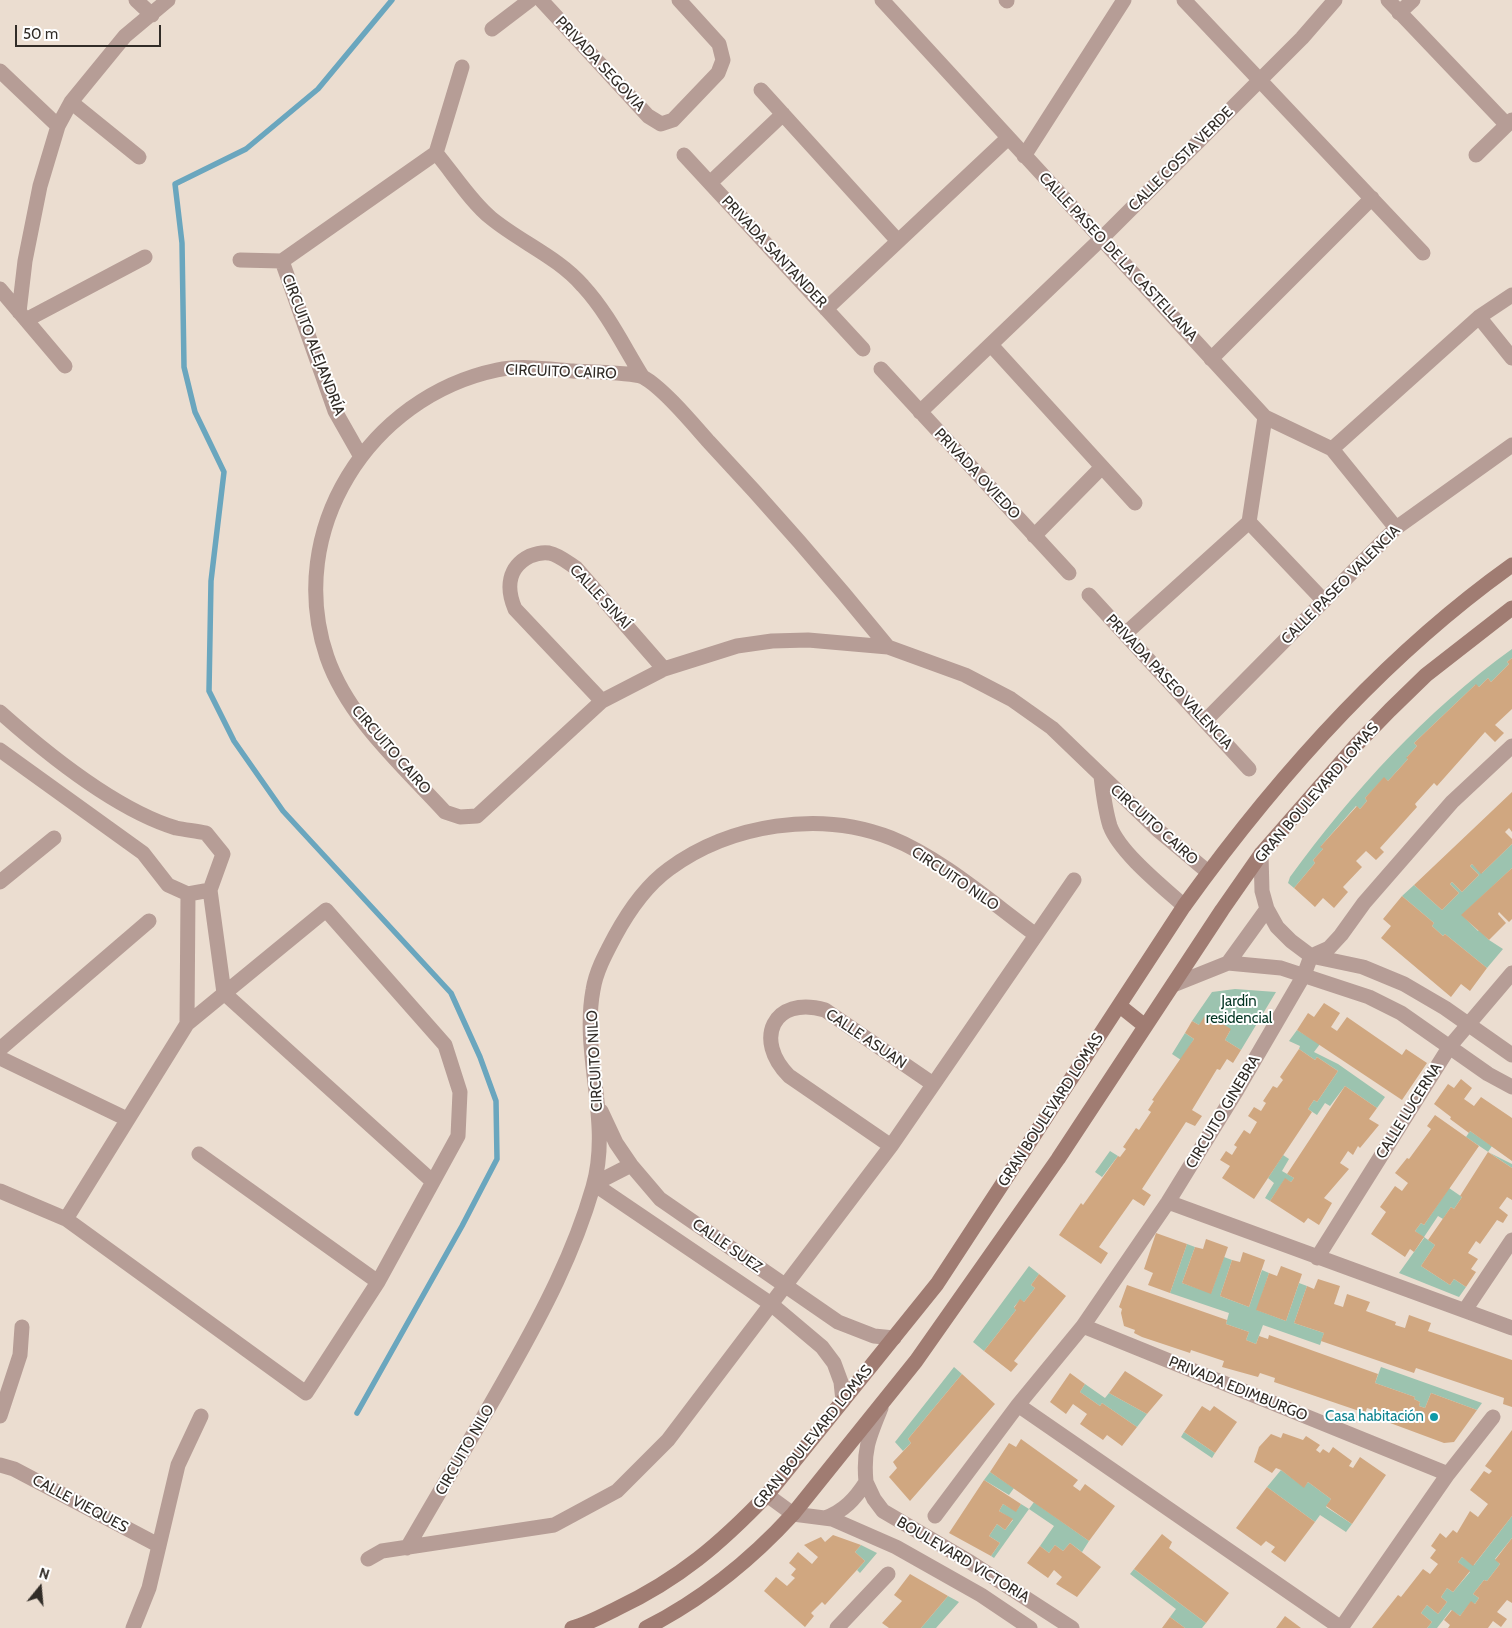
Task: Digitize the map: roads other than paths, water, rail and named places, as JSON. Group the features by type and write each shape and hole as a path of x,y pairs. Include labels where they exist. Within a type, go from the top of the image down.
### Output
{"main road":[{"name":"GRAN BOULEVARD LOMAS","path":"576,1627 650,1593 683,1571 738,1526 767,1496 937,1284 1208,872 1298,760 1388,667 1512,565"},
{"name":"GRAN BOULEVARD LOMAS","path":"646,1628 682,1610 721,1582 768,1541 793,1514 882,1406 916,1361 1041,1183 1262,854 1358,743 1390,710 1426,675 1512,608"},
{"path":"1120,1006 1145,1026"}],"street":[{"path":"136,0 152,14"},
{"path":"22,316 25,261 40,186 58,126 71,102 125,36 168,0"},
{"path":"492,28 530,0"},
{"name":"PRIVADA SEGOVIA","path":"542,0 648,116 661,124 673,120 718,73 723,60 719,44 679,0"},
{"name":"CALLE PASEO DE LA CASTELLANA","path":"882,0 1264,417 1332,449"},
{"path":"1024,156 1124,0"},
{"path":"1184,0 1260,78 1423,253"},
{"name":"CALLE COSTA VERDE","path":"1101,239 1302,38 1336,0"},
{"path":"1388,0 1510,123 1476,155"},
{"path":"1399,13 1413,0"},
{"path":"462,66 436,153 488,216 570,273 582,285 600,307 642,376 672,402 736,471 844,592 888,647"},
{"path":"0,71 58,126"},
{"path":"761,90 898,241"},
{"path":"71,102 139,157"},
{"path":"710,183 783,114"},
{"path":"826,309 1008,138"},
{"name":"CIRCUITO ALEJANDRÍA","path":"240,260 282,261 436,153"},
{"name":"PRIVADA SANTANDER","path":"684,155 863,349"},
{"path":"1211,359 1372,198"},
{"path":"920,412 1101,239"},
{"path":"22,316 145,257"},
{"name":"CIRCUITO ALEJANDRÍA","path":"282,261 336,411 360,455"},
{"path":"0,289 65,366"},
{"path":"1396,528 1332,449 1479,317 1512,295"},
{"path":"1479,317 1512,358"},
{"path":"991,344 1135,503"},
{"name":"CIRCUITO CAIRO","path":"642,376 532,368 499,370 466,379 429,396 393,420 360,455 338,493 321,542 316,578 318,617 327,658 346,697 375,736 445,812 460,817 477,816 602,700 664,669 736,646 772,641 808,640 888,647 965,675 1011,699 1052,728 1158,831 1208,872"},
{"name":"PRIVADA OVIEDO","path":"882,370 1069,573"},
{"path":"1124,634 1250,522 1264,417"},
{"name":"CALLE PASEO VALENCIA","path":"1205,721 1396,528 1512,445"},
{"path":"1034,536 1102,467"},
{"path":"1250,522 1324,601"},
{"name":"CALLE SINAÍ","path":"602,700 515,609 510,596 510,580 514,568 523,560 535,554 548,553 564,559 576,568 664,669"},
{"name":"PRIVADA PASEO VALENCIA","path":"1089,595 1249,769"},
{"path":"0,712 26,735 121,804 176,828 206,833 222,854 210,890 224,994 432,1181"},
{"path":"1311,956 1328,948 1341,936 1364,903 1452,802 1512,746"},
{"path":"0,750 143,853 168,885 188,894 210,890"},
{"name":"CIRCUITO CAIRO","path":"1101,776 1104,804 1111,828 1132,857 1184,906"},
{"name":"CIRCUITO NILO","path":"407,1548 546,1306 572,1247 594,1184 598,1155 599,1107 592,1056 593,989 603,959 620,926 640,898 669,869 702,850 740,834 776,826 814,824 854,828 891,838 928,857 1036,935"},
{"path":"0,882 54,838"},
{"path":"1262,854 1262,891 1267,909 1277,927 1311,956 1363,967 1404,984 1512,1054"},
{"path":"368,1559 382,1551 554,1526 617,1491 668,1440 891,1146 1074,880"},
{"path":"187,1024 188,894"},
{"path":"1228,963 1267,909"},
{"path":"0,1191 66,1219 306,1393 378,1282 458,1136 460,1092 445,1045 326,910 187,1024 66,1219"},
{"path":"0,1049 149,920"},
{"name":"CIRCUITO GINEBRA","path":"1168,1202 1237,1090 1304,975 1311,956"},
{"path":"1173,985 1228,963 1268,966 1304,975 1369,997 1401,1012 1488,1074 1512,1087"},
{"name":"CALLE LUCERNA","path":"1317,1258 1450,1046 1512,973"},
{"name":"CALLE ASUAN","path":"891,1146 789,1076 778,1065 771,1049 770,1035 775,1022 783,1012 794,1007 811,1006 825,1010 933,1084"},
{"path":"0,1058 127,1119"},
{"name":"CALLE SUEZ","path":"599,1107 616,1143 631,1165 660,1200 838,1322 874,1336 894,1338"},
{"path":"199,1154 378,1282"},
{"path":"594,1184 631,1165"},
{"name":"CALLE SUEZ","path":"594,1184 771,1304 822,1347 834,1363 841,1382 843,1401"},
{"path":"936,1516 1018,1406 1083,1326 1168,1202 1512,1328"},
{"path":"1465,1310 1512,1240"},
{"name":"PRIVADA EDIMBURGO","path":"1083,1326 1448,1474"},
{"path":"0,1416 20,1355 22,1327"},
{"name":"BOULEVARD VICTORIA","path":"882,1406 867,1442 864,1466 866,1482 874,1499 883,1511 970,1562 1072,1628"},
{"path":"1018,1406 1341,1628 1448,1474 1493,1417"},
{"path":"133,1628 149,1588 178,1465 200,1416"},
{"name":"CALLE VIEQUES","path":"0,1465 14,1469 158,1545"},
{"path":"825,1518 844,1508 854,1500 866,1482"},
{"name":"BOULEVARD VICTORIA","path":"767,1496 793,1514 825,1518 846,1524 896,1547 981,1595 1030,1628"},
{"path":"896,1547 907,1526"},
{"path":"838,1628 888,1574"}],"waterway":[{"path":"357,1413 462,1226 497,1159 496,1101 480,1057 451,993 283,811 234,741 209,691 211,581 224,472 195,412 184,367 182,243 175,184 246,149 318,89 392,0"}],"place":[{"name":"Casa habitación","path":"1434,1417"}],"park label":[{"name":"Jardín residencial","path":"1239,1010"}]}
